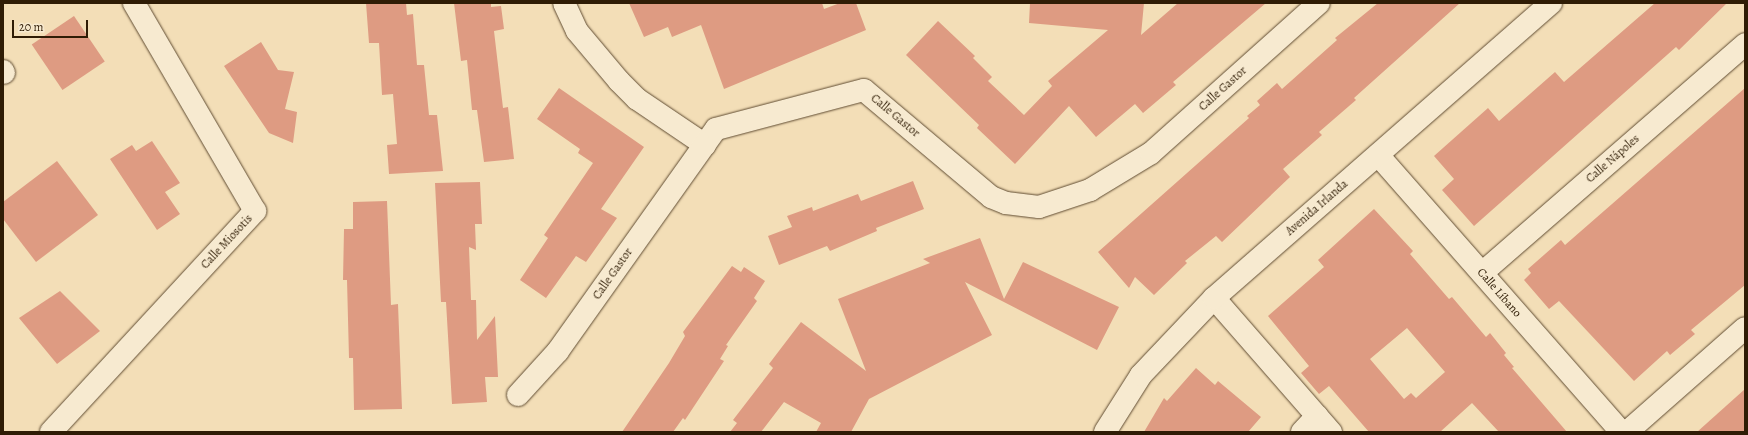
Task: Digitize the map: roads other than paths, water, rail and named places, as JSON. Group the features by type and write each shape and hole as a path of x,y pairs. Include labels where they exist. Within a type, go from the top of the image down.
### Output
{"street":[{"name":"Calle Miosotis","path":"51,432 255,211 134,3"},
{"path":"564,3 577,31 619,81 637,99 705,145"},
{"name":"Calle Gastor","path":"518,395 558,351 716,129 864,90 991,197 1006,203 1039,207 1090,190 1151,153 1319,3"},
{"name":"Avenida Irlanda","path":"1105,432 1141,375 1214,298 1551,3"},
{"name":"Calle Nápoles","path":"1482,273 1745,44"},
{"name":"Calle Líbano","path":"1378,155 1621,432"},
{"path":"1214,298 1324,424 1302,432"},
{"path":"1627,432 1745,328"}]}
